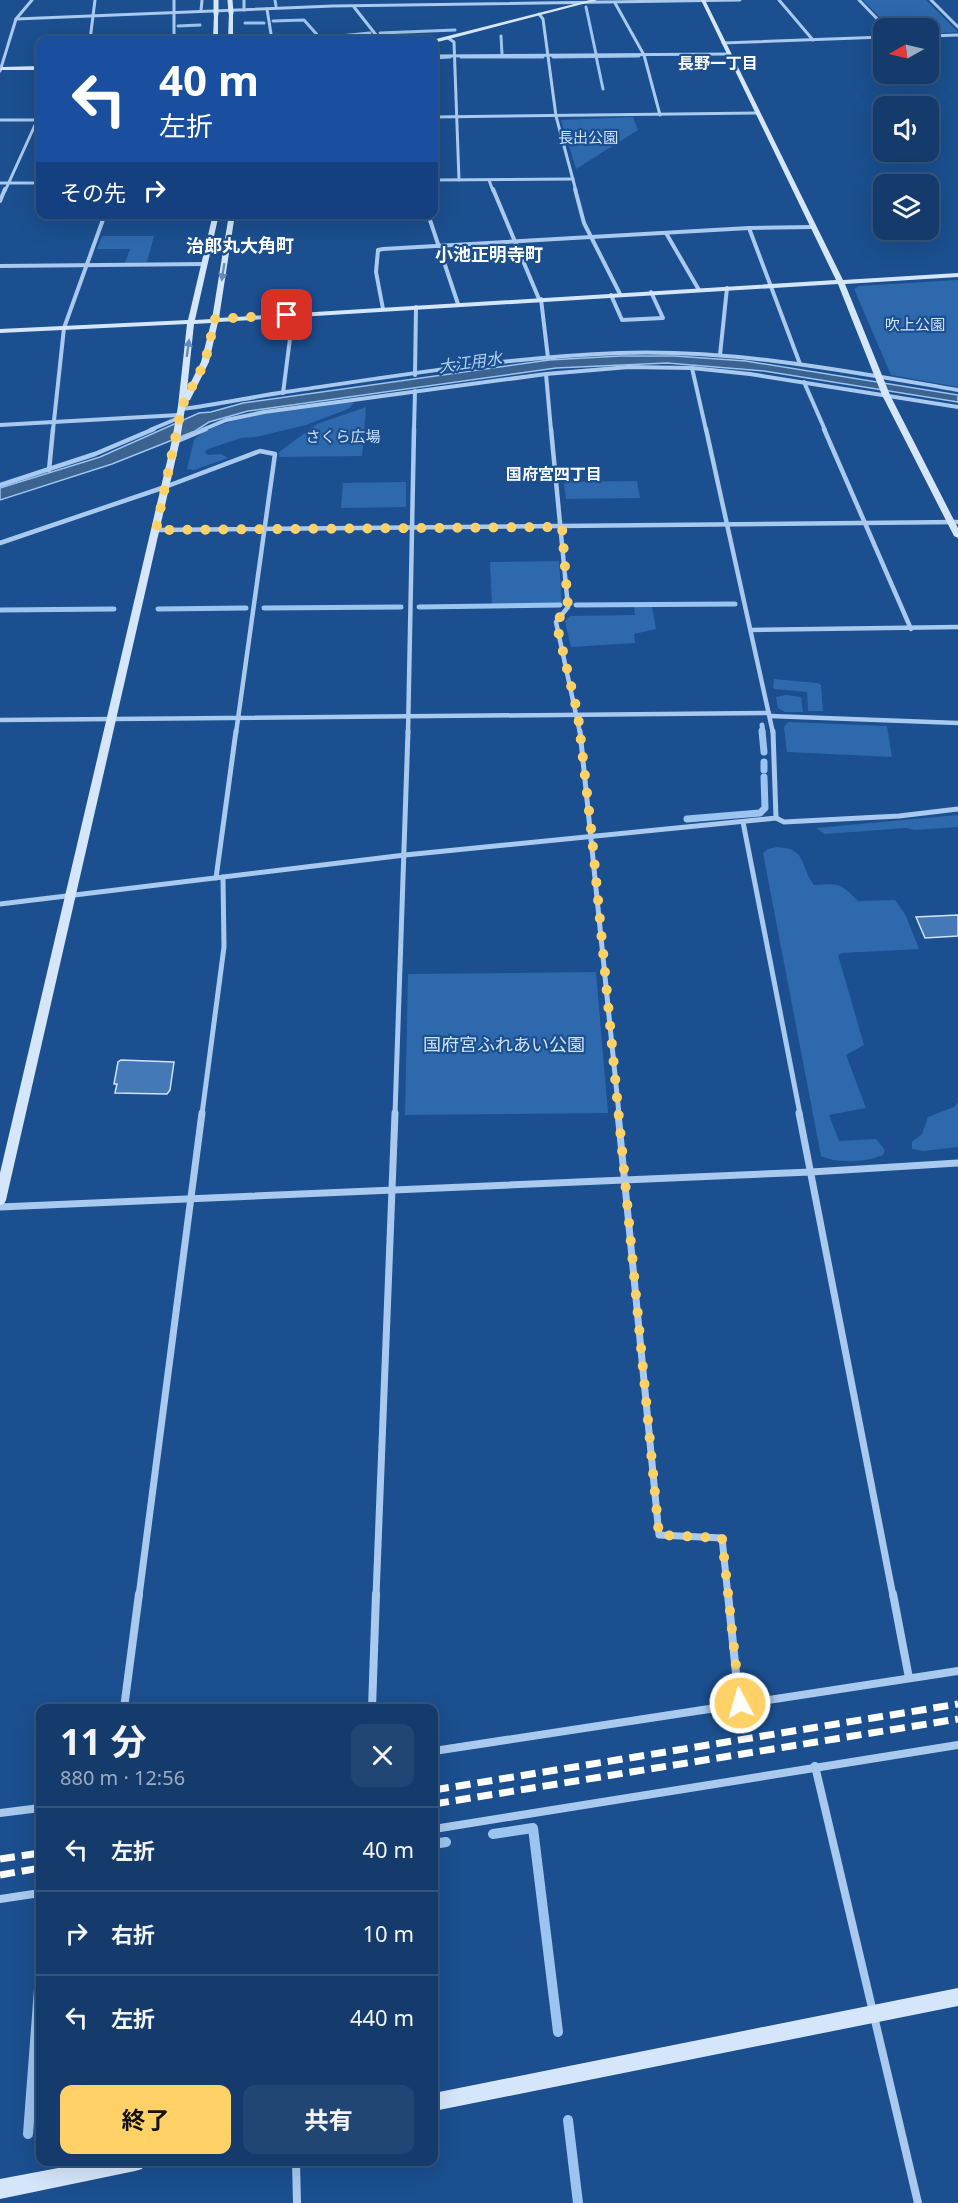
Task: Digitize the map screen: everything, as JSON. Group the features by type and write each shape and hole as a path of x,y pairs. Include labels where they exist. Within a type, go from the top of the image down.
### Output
{"street":[{"path":"32,0 16,19 1,69 36,68"},
{"path":"90,36 95,0"},
{"path":"174,0 174,36"},
{"path":"201,0 201,11"},
{"path":"216,0 216,36"},
{"path":"230,0 231,36"},
{"path":"244,0 244,10"},
{"path":"333,0 333,6"},
{"path":"438,40 596,0"},
{"path":"16,19 333,6 740,0"},
{"path":"779,0 813,40"},
{"path":"859,0 876,18"},
{"path":"931,0 958,27"},
{"path":"703,1 840,281 886,394 954,522 958,536"},
{"path":"615,3 644,55 660,115"},
{"path":"354,7 377,36"},
{"path":"267,9 271,36"},
{"path":"539,14 543,19 556,116 573,179 591,237 620,294"},
{"path":"950,19 958,19"},
{"path":"939,35 958,34"},
{"path":"723,43 873,37"},
{"path":"448,38 454,42 459,180"},
{"path":"438,56 729,54"},
{"path":"438,117 758,113"},
{"path":"0,120 36,120"},
{"path":"0,201 36,126"},
{"path":"438,180 573,179"},
{"path":"489,180 540,299 548,357"},
{"path":"0,183 36,183"},
{"path":"49,470 64,328 103,219"},
{"path":"0,1200 176,441 191,322 215,219"},
{"path":"0,485 95,454 181,413 205,362 215,319 231,219"},
{"path":"430,219 458,304"},
{"path":"383,309 376,278 378,250 749,228 813,227"},
{"path":"749,228 800,364"},
{"path":"666,233 699,290"},
{"path":"0,266 205,264"},
{"path":"0,331 191,322 651,292 958,275"},
{"path":"720,355 727,288"},
{"path":"610,295 622,320 663,318 651,292"},
{"path":"415,375 416,307"},
{"path":"283,393 293,315"},
{"path":"0,425 181,413 283,393 548,357 641,352 720,355 800,364 958,390"},
{"path":"176,441 226,420 264,412 546,374 629,367 692,368 886,394 958,407"},
{"path":"692,368 773,729 777,818"},
{"path":"546,374 568,607 556,622 578,715 592,837 659,1535 722,1538 740,1703"},
{"path":"804,382 911,629"},
{"path":"372,1704 405,855 415,391"},
{"path":"0,543 165,487 249,455 260,452 275,453 219,877 224,947 125,1704"},
{"path":"156,530 954,522"},
{"path":"751,630 958,627"},
{"path":"0,720 770,715 958,723"},
{"path":"0,904 405,855 777,818 784,822 888,817 958,809"},
{"path":"743,822 909,1678"},
{"path":"0,1207 811,1172 958,1163"},
{"path":"438,1749 958,1671"},
{"path":"438,1828 815,1766 958,1745"},
{"path":"815,1766 918,2203"},
{"path":"0,1813 36,1808"},
{"path":"0,1899 36,1894"},
{"path":"438,2101 958,1997"},
{"path":"0,2188 114,2166"},
{"path":"296,2166 297,2203"}],"green space":[{"path":"863,0 926,0 958,32 939,33 939,18 880,18"},
{"name":"長出公園","path":"633,117 638,130 576,169 561,120"},
{"path":"102,236 154,236 147,262 125,263 130,249 97,249"},
{"name":"吹上公園","path":"958,280 958,387 891,375 854,289 859,286"},
{"path":"354,403 348,409 306,425 256,437 241,438 208,449 205,452 208,455 221,454 228,458 194,470 187,469 194,440 206,431 223,424 268,413"},
{"name":"さくら広場","path":"366,407 362,456 279,457 279,452 317,424"},
{"path":"637,481 640,498 566,499 564,482"},
{"path":"406,482 406,507 341,508 343,483"},
{"path":"559,561 562,604 492,605 490,562"},
{"path":"634,607 652,607 656,629 634,634 635,643 571,647 565,621 570,616 635,615"},
{"path":"774,679 821,685 823,711 808,711 807,692 775,689"},
{"path":"786,695 801,697 803,712 785,712 778,708 776,697"},
{"path":"788,722 887,726 892,757 787,752 784,727"},
{"path":"958,815 958,827 825,834 816,828"},
{"path":"777,847 787,848 798,855 814,885 839,886 858,901 895,900 906,916 919,949 838,955 864,1045 846,1055 866,1108 829,1115 839,1141 876,1139 885,1150 883,1155 877,1157 861,1161 844,1161 821,1156 763,853"},
{"name":"国府宮ふれあい公園","path":"596,972 608,1113 405,1115 408,974"},
{"path":"958,1102 958,1147 924,1151 912,1149 912,1142 922,1134 928,1117 954,1107"}],"shaded area":[{"path":"675,356 746,361 958,395 958,402 764,371 667,363 556,368 248,411 209,422 195,431 112,464 0,500 0,488 100,457 199,413 243,403 549,360"}],"building":[{"path":"958,915 958,936 925,938 916,917"},
{"path":"121,1060 174,1062 170,1090 167,1094 115,1093 117,1084 114,1084 118,1062"}],"waterway":[{"path":"275,0 276,6"},
{"path":"586,7 596,54"},
{"path":"273,21 304,20 318,36"},
{"path":"245,23 264,23"},
{"path":"178,26 200,25"},
{"path":"380,33 455,30"},
{"path":"340,36 370,33"},
{"path":"501,36 502,54"},
{"path":"553,57 596,56"},
{"path":"596,56 603,89"},
{"path":"596,56 639,56"},
{"path":"438,58 450,57"},
{"path":"461,57 543,57"},
{"path":"576,605 735,604"},
{"path":"419,607 560,605"},
{"path":"264,608 401,607"},
{"path":"158,609 246,608"},
{"path":"0,610 114,609"},
{"path":"762,725 763,733"},
{"path":"762,731 764,752"},
{"path":"764,762 764,770"},
{"path":"687,819 760,813 765,808 764,777"},
{"path":"493,1834 533,1828 558,2032"},
{"path":"438,1843 446,1842"},
{"path":"28,2134 36,2029"},
{"path":"568,2120 578,2203"}],"railway":[{"path":"438,1789 958,1704"},
{"path":"438,1803 958,1719"},
{"path":"0,1859 36,1854"},
{"path":"0,1875 36,1869"}],"district":[{"name":"長野一丁目","path":"718,63"},
{"name":"治郎丸大角町","path":"240,245"},
{"name":"小池正明寺町","path":"489,254"},
{"name":"国府宮四丁目","path":"554,474"}],"route":[{"path":"287,315 215,319 205,362 182,406 156,530 562,527 568,607 556,622 578,715 592,837 659,1535 722,1538 740,1703"}],"water label":[{"name":"大江用水","path":"470,362"}]}
